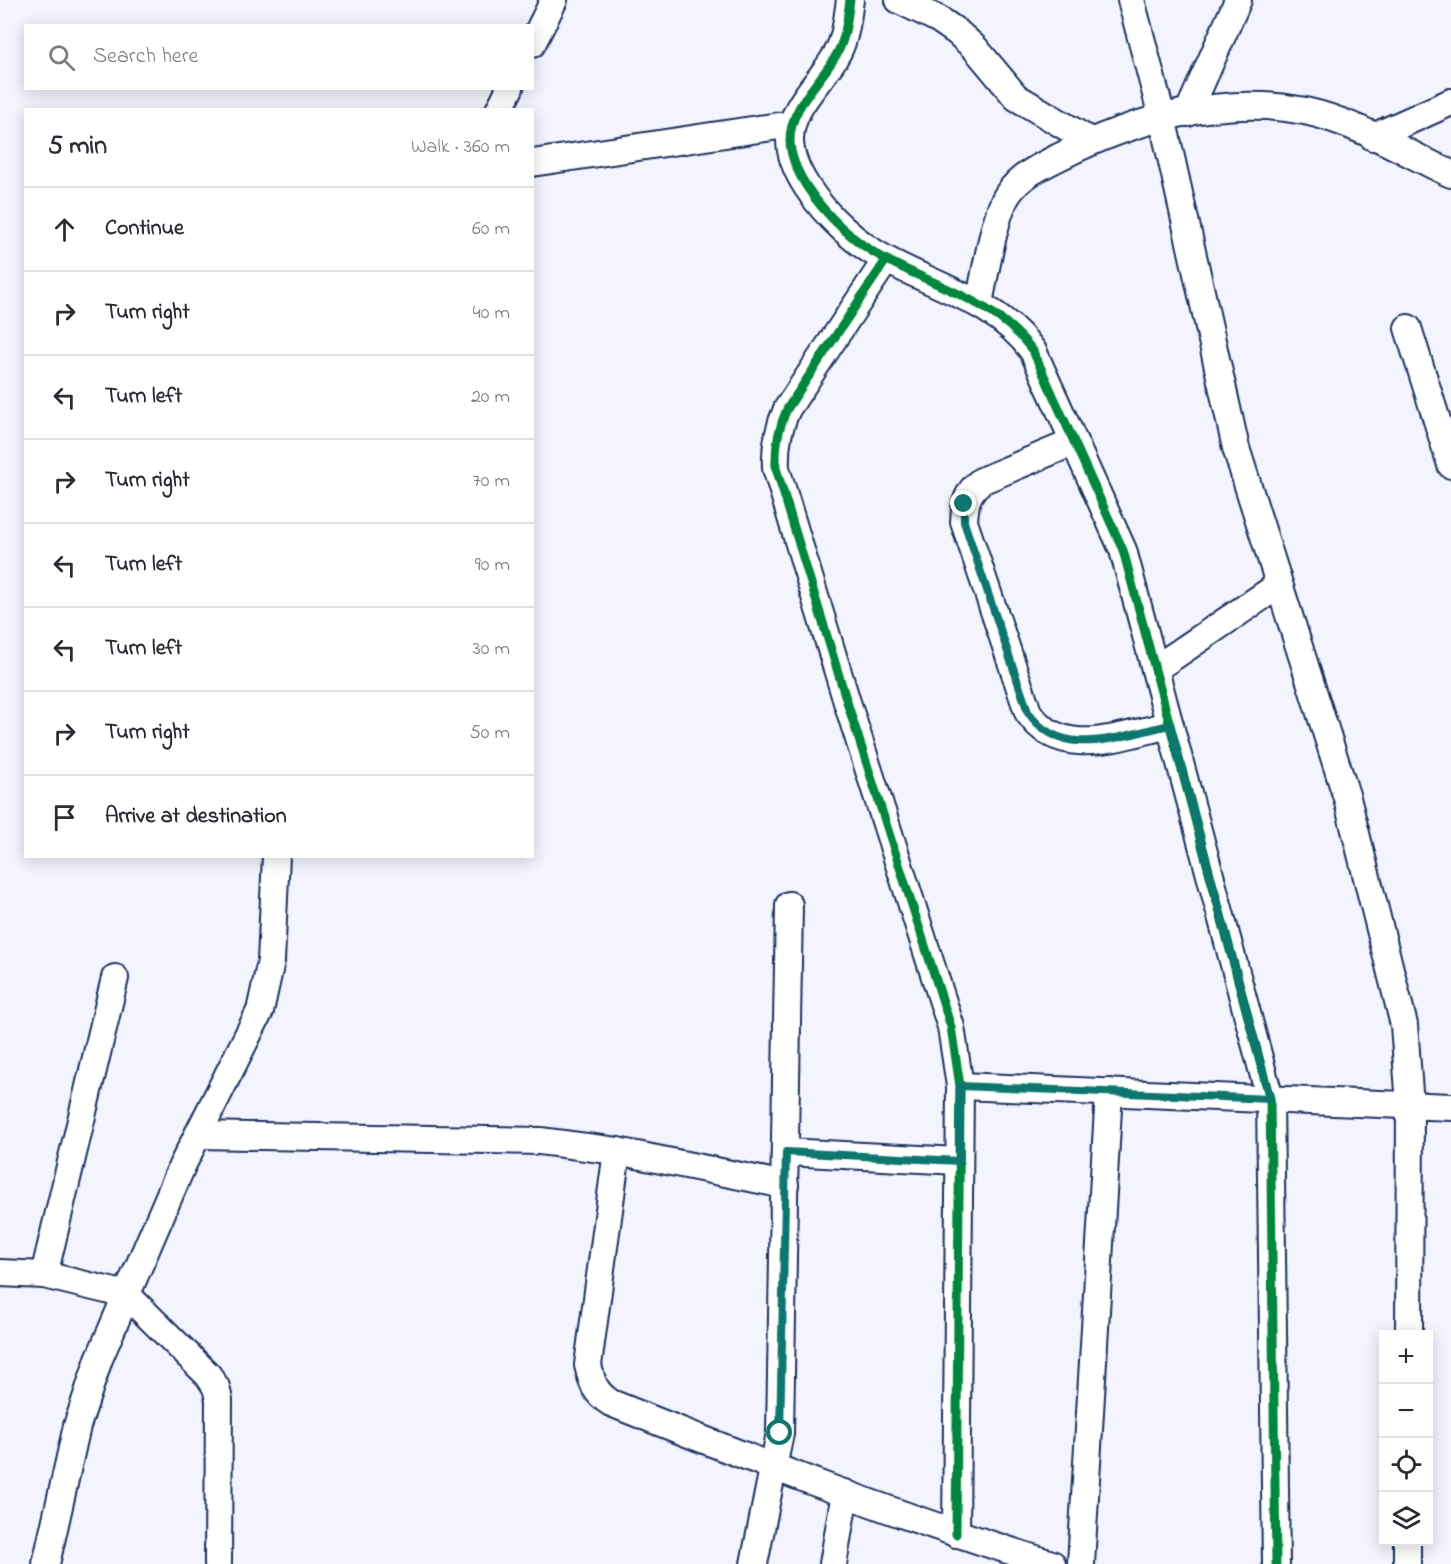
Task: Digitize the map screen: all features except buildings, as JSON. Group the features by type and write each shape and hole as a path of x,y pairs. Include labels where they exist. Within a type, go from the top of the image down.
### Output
{"street":[{"path":"534,40 554,0"},
{"path":"850,0 844,36 836,56 805,98 792,124 790,140 798,173 815,200 853,237 886,260 979,303 1018,331 1033,351 1123,550 1270,1099 1276,1564"},
{"path":"899,0 938,19 957,32 976,49 1016,97 1090,141"},
{"path":"1131,0 1162,117 1236,448 1347,798 1404,1025 1408,1049 1410,1105 1409,1330"},
{"path":"1188,113 1238,0"},
{"path":"501,108 509,90"},
{"path":"1373,137 1451,102"},
{"path":"979,303 1007,194 1039,167 1090,141 1162,117 1229,108 1265,106 1304,111 1337,120 1451,174"},
{"path":"534,163 792,124"},
{"path":"886,260 787,409 779,428 775,449 776,468 847,702 951,1027 960,1086 956,1534"},
{"path":"1408,328 1451,465"},
{"path":"1074,442 981,482 970,490 964,504 964,522 967,533 1028,712 1038,727 1051,736 1071,742 1091,741 1170,725"},
{"path":"1155,669 1279,585"},
{"path":"46,1564 77,1425 99,1359 198,1135 260,1011 268,985 276,858"},
{"path":"754,1564 780,1433 789,905"},
{"path":"44,1275 115,978"},
{"path":"960,1086 1451,1107"},
{"path":"1082,1564 1109,1092"},
{"path":"198,1135 540,1141 617,1151 785,1185"},
{"path":"617,1151 588,1365 592,1384 598,1395 611,1403 773,1468 956,1534 1053,1564"},
{"path":"786,1152 959,1161"},
{"path":"0,1274 44,1275 127,1295 208,1375 216,1387 219,1401 218,1564"},
{"path":"833,1564 845,1493"},
{"path":"1407,1546 1407,1564"}],"cycle path":[{"path":"850,0 842,44 806,96 791,128 790,146 798,170 807,187 823,208 853,238 887,260 985,308 1019,334 1033,351 1123,550 1270,1099 1276,1564"},
{"path":"886,260 787,409 778,438 776,468 847,702 951,1027 960,1086 956,1534"}],"route":[{"path":"780,1433 786,1152 959,1161 960,1086 1270,1099 1170,725 1091,741 1071,742 1051,736 1038,727 1028,712 964,522 964,504"}]}
